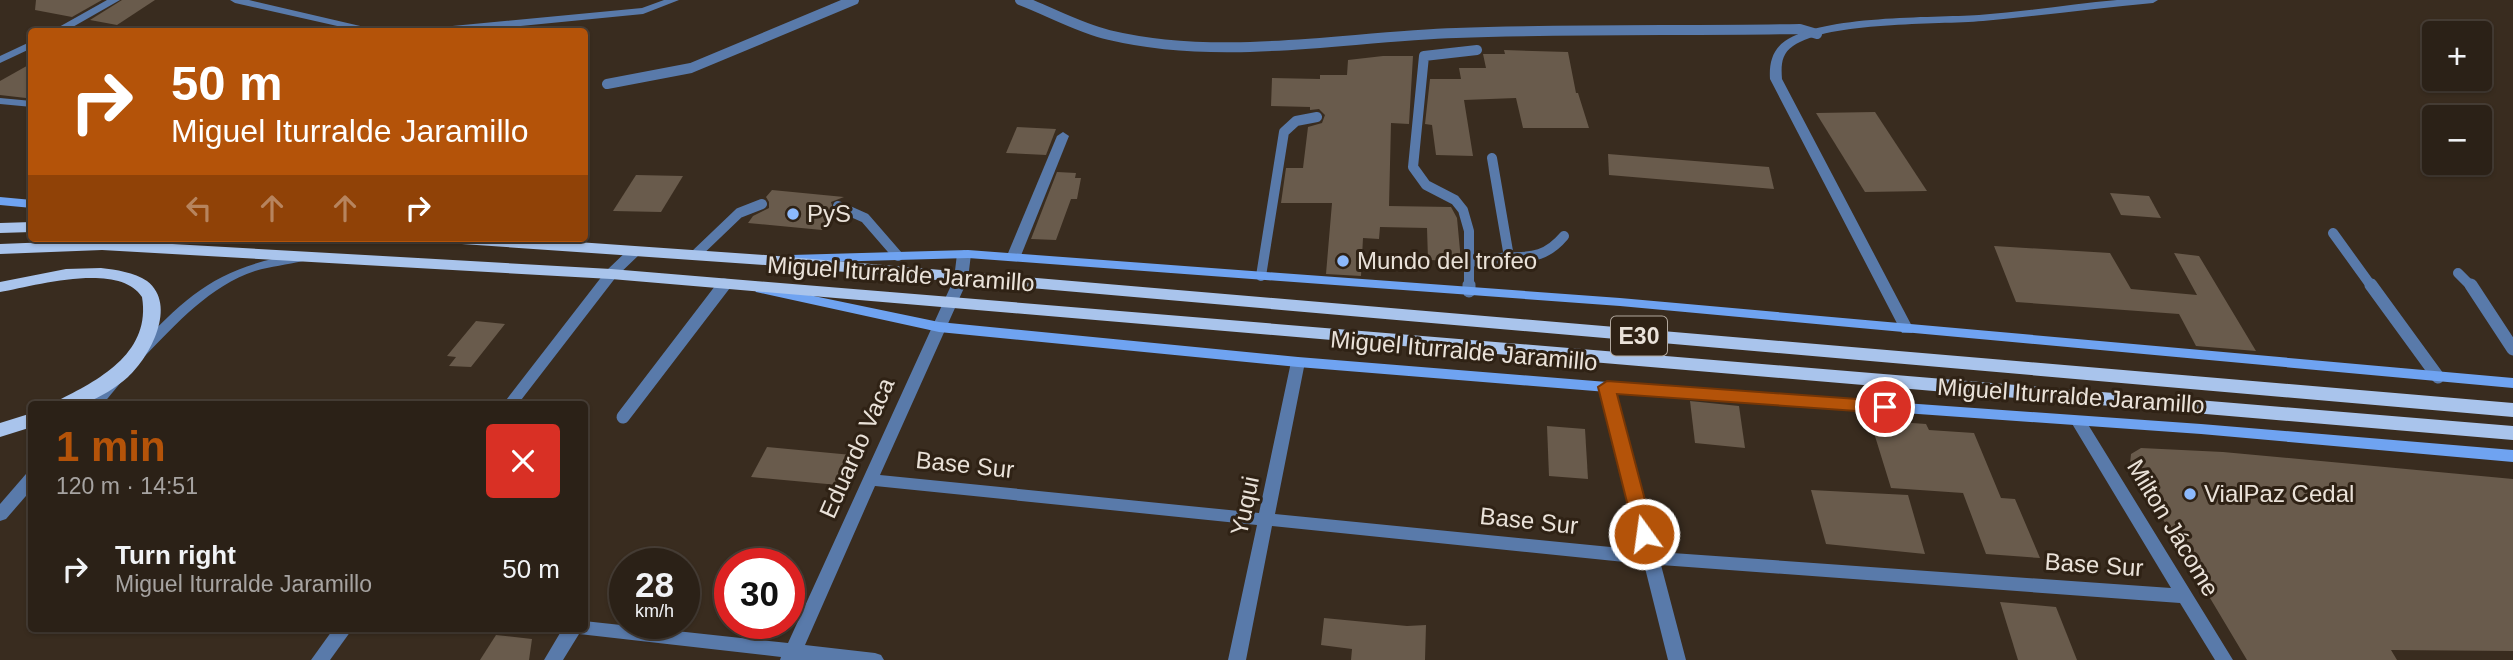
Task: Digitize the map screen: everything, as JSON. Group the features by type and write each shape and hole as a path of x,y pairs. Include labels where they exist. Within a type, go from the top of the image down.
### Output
{"main road":[{"path":"0,201 28,204"},
{"path":"0,228 28,227"},
{"name":"Miguel Iturralde Jaramillo","path":"505,242 765,260 961,279 2513,410"},
{"name":"Miguel Iturralde Jaramillo","path":"0,249 102,244 611,274 2513,433"},
{"name":"Miguel Iturralde Jaramillo","path":"765,260 964,254 1469,291 2513,383"},
{"path":"0,287 90,274 112,274 134,280 152,297 153,310 142,342 127,367 73,401"},
{"name":"Miguel Iturralde Jaramillo","path":"749,287 939,327 1298,362 2079,422 2202,429 2513,456"},
{"path":"0,430 28,421"}],"street":[{"path":"62,28 114,0"},
{"path":"235,0 363,28"},
{"path":"463,28 643,11 674,0"},
{"path":"1907,330 1776,79 1774,64 1779,50 1797,39 1836,29 2007,16 2153,0"},
{"path":"0,60 28,46"},
{"path":"0,101 28,104"},
{"path":"1013,258 1063,136"},
{"path":"512,401 611,274 635,251"},
{"name":"Eduardo Vaca","path":"791,656 961,279 964,254"},
{"path":"98,401 188,303 208,289 242,269 272,261 320,255"},
{"name":"Yuqui","path":"1237,660 1298,362"},
{"path":"1607,387 1677,660"},
{"name":"Milton Jácome","path":"2079,422 2224,660"},
{"name":"Base Sur","path":"870,480 1651,558 2185,596"},
{"path":"0,515 28,483"},
{"path":"588,629 791,656 875,660"},
{"path":"320,660 341,632"},
{"path":"553,660 570,632"}],"lane":[{"path":"607,84 691,68 854,0"},
{"path":"1020,0 1105,34 1143,42 1207,48 1261,47 1418,34 1569,29 1671,32 1800,29 1816,34"},
{"path":"1469,291 1469,231 1463,210 1455,201 1426,185 1413,167 1424,56 1477,50"},
{"path":"1261,276 1284,132 1296,121 1317,117"},
{"path":"1492,158 1509,257"},
{"path":"695,255 739,213 762,204"},
{"path":"838,206 851,208 863,216 898,256"},
{"path":"2333,233 2438,377"},
{"path":"1469,261 1539,256 1553,251 1564,236"},
{"path":"2458,273 2475,289 2513,349"},
{"path":"623,417 724,285"}],"building":[{"path":"36,0 102,0 72,17 35,10"},
{"path":"122,0 155,0 117,25 90,20"},
{"path":"1504,50 1568,52 1576,93 1589,128 1523,128 1516,98 1464,100 1473,156 1436,155 1432,125 1425,124 1430,79 1461,79 1459,68 1486,68 1483,54 1505,54"},
{"path":"1413,56 1409,124 1391,123 1389,206 1451,207 1457,218 1461,261 1428,260 1427,228 1380,227 1379,239 1363,238 1361,276 1326,274 1332,203 1281,203 1286,168 1303,168 1308,127 1322,123 1325,115 1319,109 1310,110 1310,107 1271,106 1272,78 1320,79 1320,75 1347,75 1348,60"},
{"path":"28,65 26,98 0,95 0,81"},
{"path":"1875,112 1927,191 1865,192 1816,113"},
{"path":"1017,127 1056,129 1046,155 1006,153"},
{"path":"1608,154 1769,167 1774,189 1609,175"},
{"path":"1057,172 1076,173 1075,178 1081,178 1077,199 1071,199 1056,240 1031,239"},
{"path":"636,175 683,176 661,212 613,211"},
{"name":"PyS","path":"772,190 844,197 831,202 834,212 822,230 748,223 753,216 769,208 766,197"},
{"path":"2110,193 2149,196 2161,218 2121,215"},
{"path":"1994,246 2110,253 2131,289 2197,295 2174,253 2199,256 2256,351 2196,346 2179,314 2016,302"},
{"path":"476,321 505,324 471,367 449,366 456,357 447,356"},
{"path":"1690,401 1739,406 1745,448 1695,443"},
{"path":"1870,420 1926,424 1929,430 1974,433 2001,498 2015,499 2040,558 1986,554 1963,493 1891,488"},
{"path":"1547,426 1585,429 1588,479 1549,476"},
{"path":"767,447 852,455 838,485 751,477"},
{"path":"2141,448 2223,452 2513,479 2513,651 2391,650 2397,660 2247,660 2130,464 2131,454"},
{"path":"1811,490 1908,495 1925,554 1826,544"},
{"path":"2000,602 2056,607 2077,660 2018,660"},
{"path":"1324,618 1407,626 1426,625 1425,660 1351,660 1352,649 1321,645"},
{"path":"496,635 532,639 529,660 480,660"}],"place":[{"name":"PyS","path":"793,214"},
{"name":"Mundo del trofeo","path":"1343,261"},
{"name":"VialPaz Cedal","path":"2190,494"}],"route":[{"path":"1644,534 1607,387 1885,407"}]}
